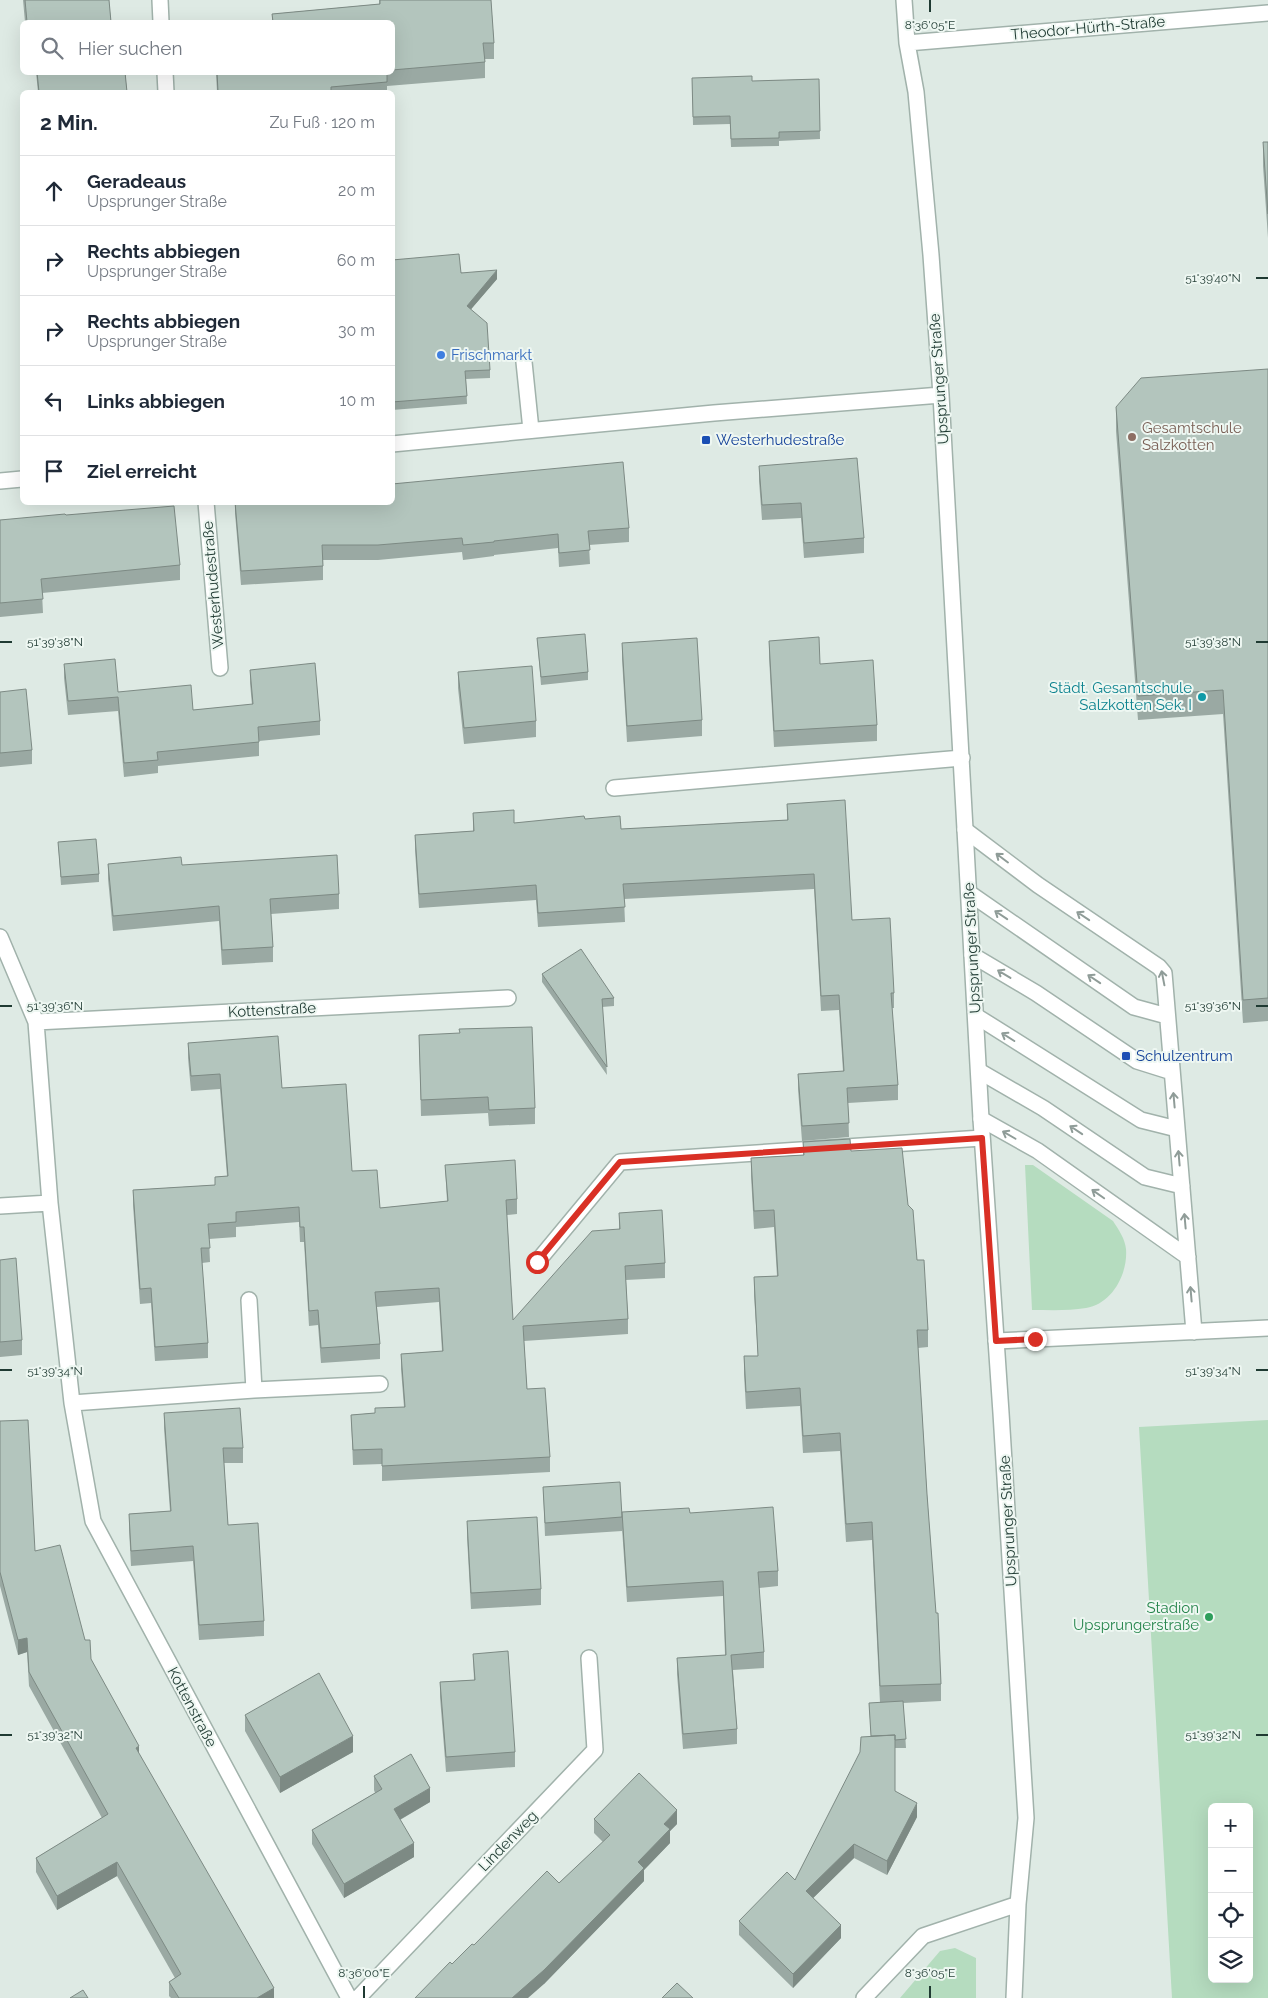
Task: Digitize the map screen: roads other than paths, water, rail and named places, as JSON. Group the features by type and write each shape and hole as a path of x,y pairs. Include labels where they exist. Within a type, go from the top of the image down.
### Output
{"street":[{"path":"160,0 161,20"},
{"name":"Upsprunger Straße","path":"904,0 907,43 916,92 931,255 941,395 982,1138 1026,1818 1018,1904 1014,1998"},
{"name":"Theodor-Hürth-Straße","path":"907,43 1268,13"},
{"path":"165,75 166,90"},
{"path":"524,362 531,430"},
{"path":"395,444 531,430 941,395"},
{"path":"0,481 20,479"},
{"name":"Westerhudestraße","path":"206,505 220,668"},
{"path":"614,788 962,758"},
{"path":"966,830 1038,885 1159,967 1164,973 1194,1332"},
{"path":"969,893 1134,1007 1167,1016"},
{"name":"Kottenstraße","path":"0,936 36,1022 50,1204 72,1403 93,1522 349,1998"},
{"path":"972,955 1036,993 1137,1060 1172,1072"},
{"name":"Kottenstraße","path":"36,1022 508,998"},
{"path":"976,1016 1141,1120 1177,1129"},
{"path":"978,1071 1043,1108 1145,1176 1182,1186"},
{"path":"981,1119 1038,1151 1188,1256"},
{"path":"537,1262 620,1162 982,1138"},
{"path":"0,1206 50,1204"},
{"path":"249,1300 254,1390"},
{"path":"996,1341 1268,1328"},
{"path":"72,1403 254,1390 380,1384"},
{"name":"Lindenweg","path":"358,1998 595,1750 589,1658"},
{"path":"864,1998 923,1936 1018,1904"}],"place":[{"name":"Frischmarkt","path":"441,355"},
{"name":"Gesamtschule Salzkotten","path":"1132,437"},
{"name":"Westerhudestraße","path":"706,440"},
{"name":"Städt. Gesamtschule Salzkotten Sek. I","path":"1202,697"},
{"name":"Schulzentrum","path":"1126,1056"},
{"name":"Stadion Upsprungerstraße","path":"1209,1617"}]}
